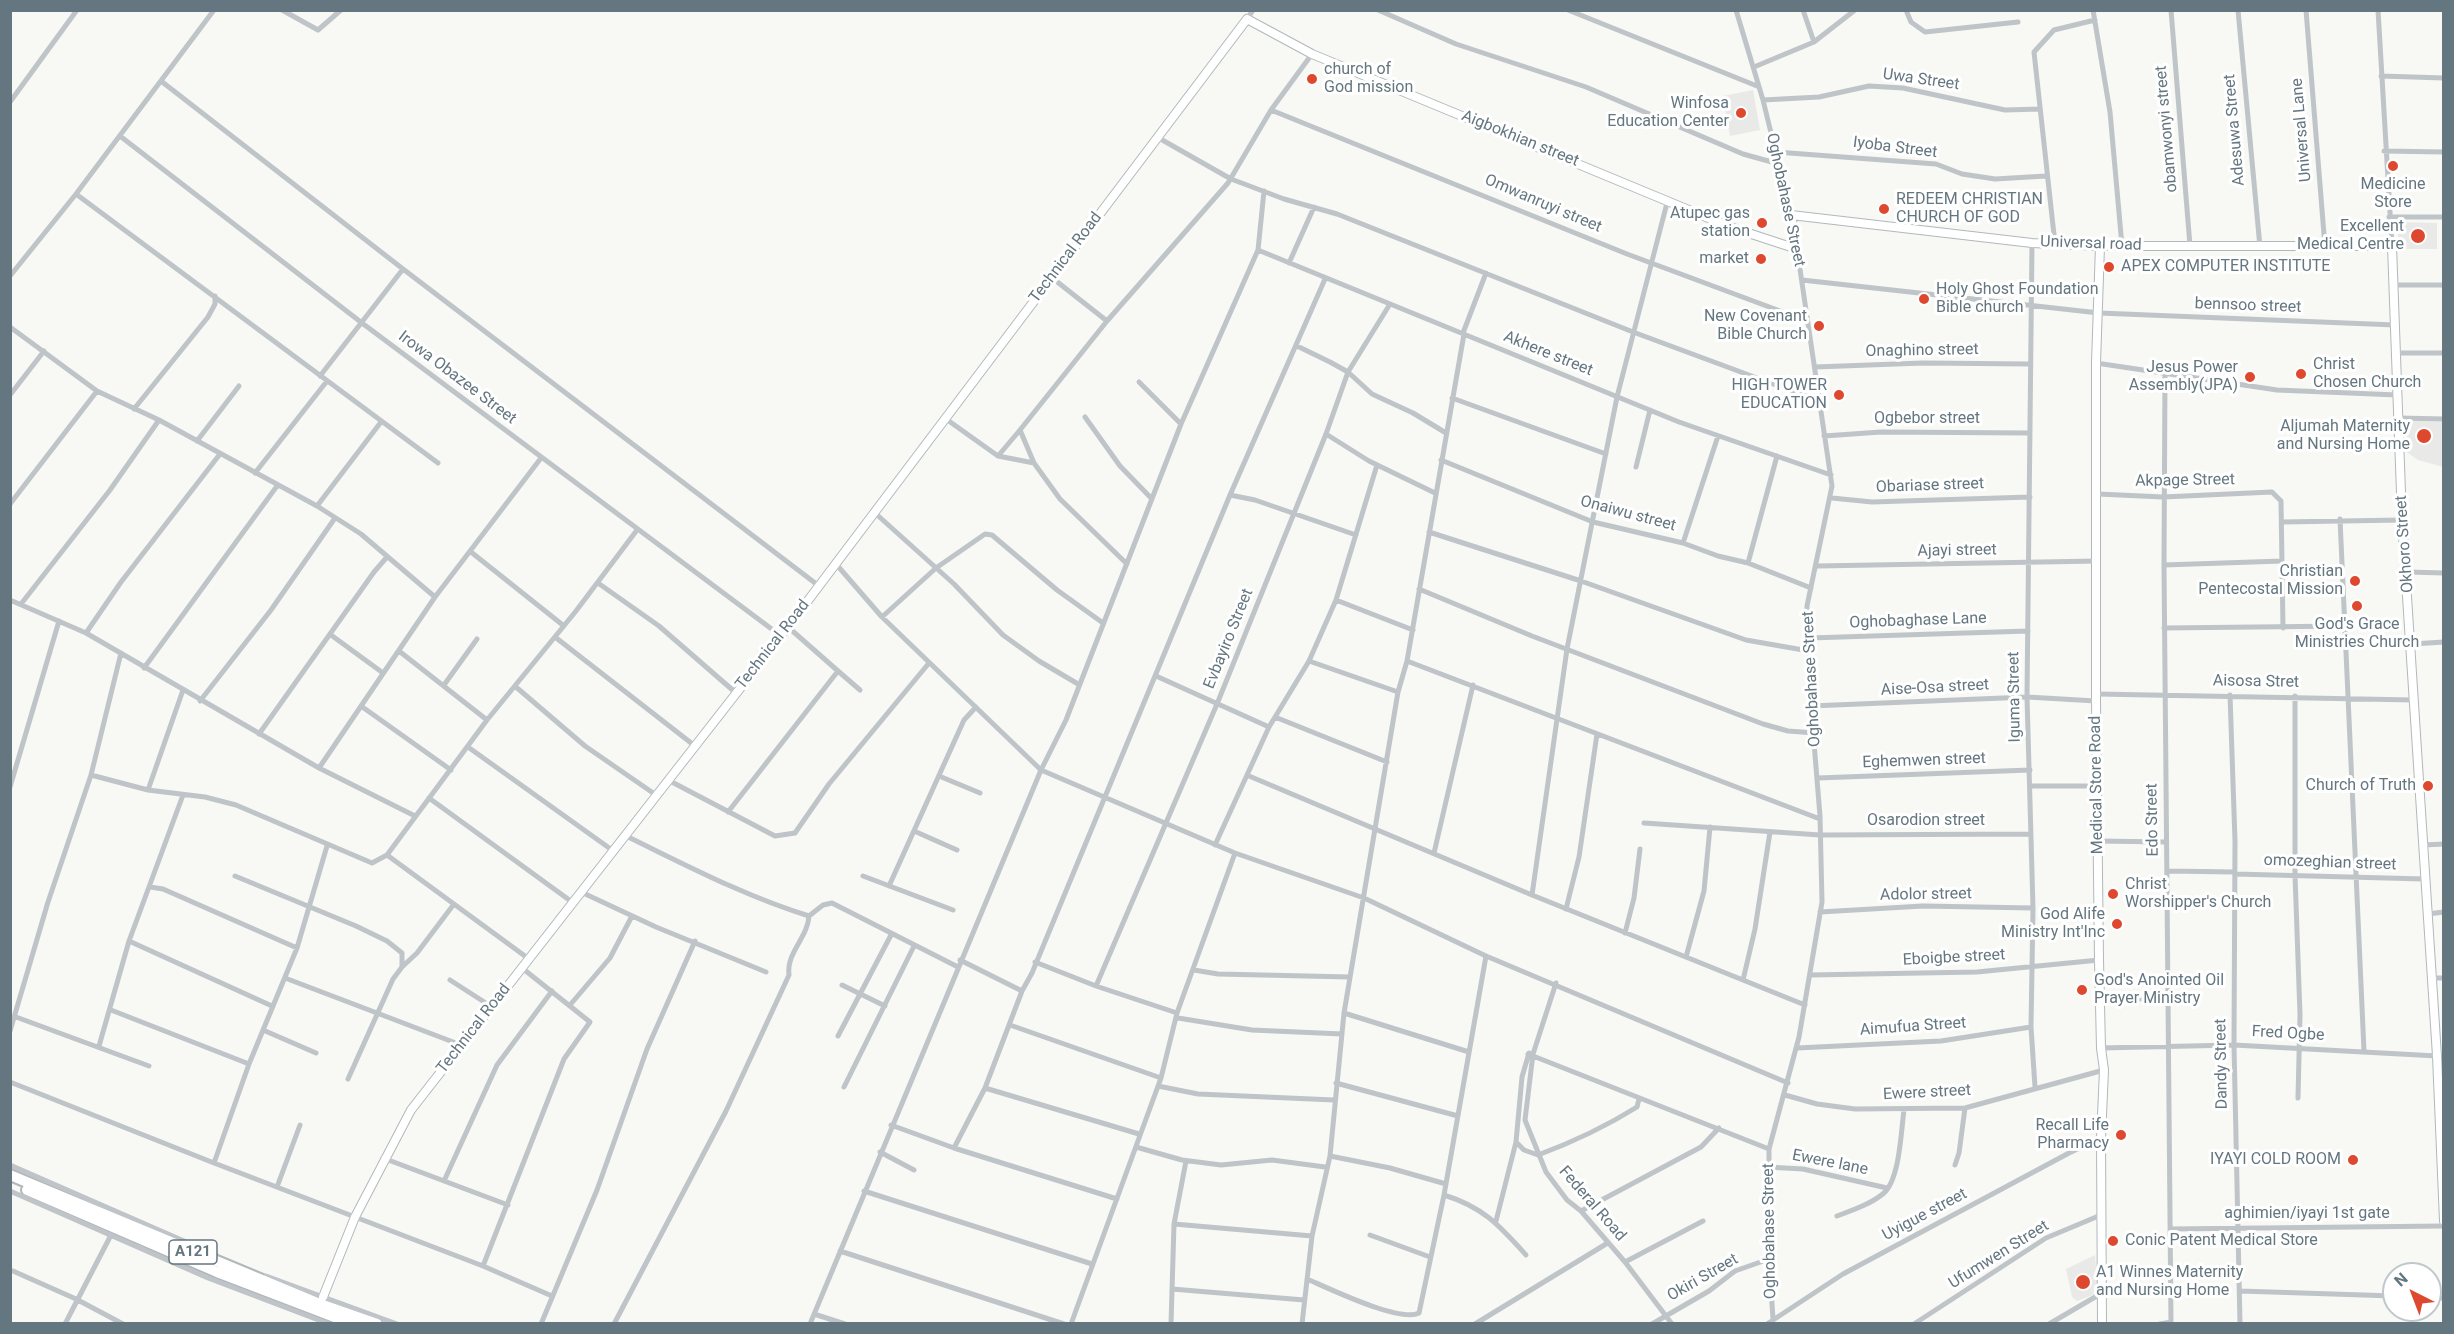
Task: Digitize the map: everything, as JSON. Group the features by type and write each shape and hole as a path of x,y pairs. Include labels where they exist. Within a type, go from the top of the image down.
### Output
{"highway":[{"name":"A121","path":"10,1175 154,1232 320,1304 377,1323"},
{"name":"A121","path":"10,1182 217,1272 353,1323"}],"street":[{"path":"10,102 77,10"},
{"path":"10,276 76,194 214,10"},
{"path":"282,10 318,30 341,10"},
{"name":"Technical Road","path":"323,1297 355,1217 383,1158 411,1110 788,627 1253,10"},
{"path":"1378,10 1456,44 1586,87 1743,154 1779,164"},
{"path":"1568,10 1757,86"},
{"name":"Oghobahase Street","path":"1736,10 1763,100 1791,215 1831,475 1832,498 1807,606 1811,706 1815,733 1820,819 1820,912 1797,1048 1769,1149 1767,1167 1769,1258 1773,1319"},
{"path":"1803,10 1814,42"},
{"path":"1754,67 1814,42 1855,10"},
{"path":"1906,10 1911,22 1925,32 2019,22"},
{"path":"2093,10 2110,112 2122,246"},
{"name":"obamwonyi street","path":"2171,10 2190,246"},
{"name":"Adesuwa Street","path":"2238,10 2260,247"},
{"name":"Universal Lane","path":"2306,10 2325,247"},
{"name":"Okhoro Street","path":"2378,10 2384,151 2392,246 2402,520 2412,644 2424,879 2439,1051 2444,1221"},
{"name":"Aigbokhian street","path":"1246,19 1312,54 1668,199 1730,227 1797,249"},
{"path":"2055,244 2034,52 2054,30 2095,20"},
{"path":"998,456 1107,321 1231,179 1271,110 1312,54"},
{"path":"2381,76 2444,78"},
{"path":"160,81 819,586"},
{"name":"Uwa Street","path":"1763,100 1819,97 1869,86 1904,88 2005,110 2040,109"},
{"name":"Omwanruyi street","path":"1271,110 1652,263 1807,321"},
{"name":"Irowa Obazee Street","path":"120,136 362,323 781,636"},
{"path":"1157,137 1231,179 1337,214 1633,332 1819,401"},
{"path":"2384,151 2444,152"},
{"name":"Iyoba Street","path":"1776,152 1936,164 1962,174 1995,179 2046,176"},
{"path":"810,1323 960,960 1041,770 1066,720 1078,684 1181,424 1258,250 1264,191"},
{"path":"76,194 438,463"},
{"path":"1532,895 1567,649 1617,397 1668,199"},
{"path":"1289,264 1314,207"},
{"name":"Universal road","path":"1791,215 2032,243 2100,246 2392,246"},
{"path":"2389,217 2444,217"},
{"name":"Iguma Street","path":"2032,243 2027,697 2033,908 2031,1027 2035,1087"},
{"name":"Medical Store Road","path":"2100,246 2096,363 2097,786 2101,1048 2104,1070 2101,1215 2102,1323"},
{"name":"Akhere street","path":"1258,250 1650,410 1831,475"},
{"path":"320,376 403,269"},
{"path":"1302,1323 1312,1236 1325,1167 1330,1156 1344,1013 1398,693 1413,630 1463,334 1486,273"},
{"path":"1051,278 1107,321"},
{"path":"954,1148 985,1088 1022,991 1105,798 1230,495 1325,279"},
{"name":"bennsoo street","path":"1802,280 2099,313 2395,325"},
{"path":"2392,285 2444,285"},
{"path":"135,409 193,337 216,300"},
{"name":"Evbayiro Street","path":"1096,986 1217,704 1326,434 1348,372 1390,304"},
{"path":"10,327 97,391 159,420 317,506 361,534 435,597"},
{"path":"1297,346 1348,372 1372,394 1413,413 1446,433"},
{"path":"10,395 44,351"},
{"path":"2396,353 2444,353"},
{"name":"Onaghino street","path":"1815,367 1923,363 2029,364"},
{"path":"2096,363 2277,390 2397,395"},
{"name":"Edo Street","path":"2165,375 2163,496 2171,1323"},
{"path":"255,473 327,381"},
{"path":"1138,382 1181,424"},
{"path":"197,441 239,386"},
{"path":"10,504 97,391"},
{"path":"1452,398 1606,454"},
{"path":"1636,467 1650,410"},
{"path":"1085,417 1120,466 1152,499"},
{"path":"946,418 998,456 1034,463"},
{"path":"2398,418 2444,419"},
{"path":"21,604 110,489 159,420"},
{"path":"317,506 381,422"},
{"path":"1020,430 1034,463 1060,499 1127,564"},
{"name":"Ogbebor street","path":"1824,436 1881,432 2030,433"},
{"path":"1326,434 1377,465 1435,493"},
{"path":"1683,543 1718,436"},
{"path":"86,633 121,582 220,454"},
{"path":"1748,563 1776,456"},
{"path":"319,768 435,597 541,458"},
{"name":"Onaiwu street","path":"1441,460 1593,522 1683,543 1718,556 1748,563 1811,588"},
{"path":"1215,845 1249,776 1269,727 1309,661 1336,600 1377,465"},
{"path":"144,668 277,486"},
{"name":"Akpage Street","path":"2098,494 2163,496 2272,492 2281,501 2282,522"},
{"path":"1230,495 1294,513 1356,535"},
{"name":"Obariase street","path":"1832,498 1872,502 2030,497"},
{"path":"875,513 936,568 1003,635 1039,661 1078,684"},
{"path":"200,701 271,610 335,518"},
{"path":"2283,628 2282,522 2340,519 2402,520"},
{"path":"2340,519 2350,698 2364,1051"},
{"path":"90,776 148,790 205,797 236,806 372,863 387,855 487,720 516,687 637,530"},
{"path":"1429,532 1581,581 1746,640 1809,651"},
{"path":"882,617 936,568 985,534 992,535 1057,590 1104,623"},
{"path":"471,552 564,626"},
{"path":"260,734 374,572 387,557"},
{"name":"Ajayi street","path":"1816,566 2030,564 2097,561"},
{"path":"2164,565 2282,561"},
{"path":"836,564 882,617 1041,770 1235,853 1364,898 1486,956 1556,983 1788,1083"},
{"path":"2407,572 2444,573"},
{"path":"598,583 659,626 736,693"},
{"path":"1419,589 1567,649 1763,723 1788,731 1815,733"},
{"path":"10,600 86,633 319,768 415,816"},
{"path":"1336,600 1413,630"},
{"path":"10,787 59,621"},
{"path":"2164,628 2346,626"},
{"path":"788,627 860,690"},
{"name":"Oghobaghase Lane","path":"1810,638 2028,631"},
{"path":"331,635 383,673"},
{"path":"555,637 695,746"},
{"path":"444,686 477,639"},
{"path":"2412,644 2444,642"},
{"path":"399,651 487,720"},
{"path":"10,1031 48,902 90,776 121,653"},
{"path":"1309,661 1398,693"},
{"path":"1407,661 1820,819"},
{"path":"668,780 775,836 795,833 829,784 929,663"},
{"path":"728,812 838,671"},
{"path":"1156,676 1269,727"},
{"path":"1434,853 1473,685"},
{"path":"516,687 585,746 656,795"},
{"path":"148,790 183,690"},
{"name":"Aisosa Stret","path":"2097,698 2165,693 2414,700"},
{"name":"Dandy Street","path":"2230,695 2235,873 2234,1045 2240,1323"},
{"path":"2295,696 2295,875 2300,1015 2298,1098"},
{"name":"Aise-Osa street","path":"1811,706 2027,697 2097,698"},
{"path":"361,706 451,770"},
{"path":"890,886 964,720 976,707"},
{"path":"1275,717 1387,762"},
{"path":"1566,909 1579,857 1597,734"},
{"path":"468,747 612,850"},
{"name":"Eghemwen street","path":"1818,778 2030,770"},
{"path":"939,776 980,792"},
{"path":"1249,776 1376,831 1805,1005"},
{"path":"2031,786 2097,786"},
{"path":"99,1046 129,941 183,795"},
{"path":"429,798 572,902"},
{"name":"Osarodion street","path":"1644,823 1820,835 2031,834"},
{"path":"1686,957 1704,891 1710,827"},
{"path":"914,831 957,850"},
{"path":"1743,980 1755,929 1770,832"},
{"path":"624,835 721,882 809,916"},
{"path":"2098,841 2166,842"},
{"path":"2423,845 2444,844"},
{"path":"214,1163 249,1064 297,948 327,846"},
{"path":"1625,933 1634,898 1640,849"},
{"path":"1071,1323 1161,1078 1178,1015 1235,853"},
{"path":"387,855 529,959"},
{"name":"omozeghian street","path":"2167,871 2424,879"},
{"path":"235,876 387,941 402,953 402,967"},
{"path":"863,876 953,910"},
{"path":"150,887 163,889 297,948"},
{"path":"581,892 766,972"},
{"path":"615,1323 754,1054 789,975 789,961 808,926 809,916 823,905 832,903 958,967"},
{"path":"348,1079 396,972 417,953 454,904"},
{"name":"Adolor street","path":"1820,912 1923,906 2033,908"},
{"path":"2428,914 2444,912"},
{"path":"570,1005 610,958 632,916"},
{"path":"838,1036 891,934"},
{"path":"129,941 273,1006"},
{"path":"542,1323 597,1190 648,1049 695,941"},
{"path":"844,1087 914,946"},
{"path":"1307,1279 1354,1300 1388,1311 1414,1315 1419,1313 1444,1195 1486,956"},
{"path":"960,960 1022,991"},
{"name":"Eboigbe street","path":"1810,975 1922,975 2099,960"},
{"path":"1035,962 1178,1015 1252,1030 1342,1034"},
{"path":"483,1266 564,1059 590,1023 522,968"},
{"path":"1194,970 1218,974 1350,977"},
{"path":"285,978 461,1046"},
{"path":"2431,978 2444,978"},
{"path":"450,980 492,1006"},
{"name":"Federal Road","path":"1556,983 1532,1052 1526,1120 1546,1172 1567,1200 1581,1211 1606,1244 1625,1262 1672,1323"},
{"path":"842,985 885,1006"},
{"path":"444,1181 497,1065 552,992"},
{"path":"2100,1000 2168,998"},
{"path":"111,1010 249,1064"},
{"path":"1344,1013 1469,1052"},
{"path":"16,1017 149,1066"},
{"path":"1010,1025 1161,1078"},
{"name":"Aimufua Street","path":"1797,1048 1941,1041 2031,1027"},
{"path":"263,1030 316,1053"},
{"name":"Fred Ogbe","path":"2101,1048 2234,1045 2364,1051 2439,1051"},
{"path":"1496,1221 1516,1142 1522,1077 1532,1052 1639,1099 1769,1149"},
{"name":"Ewere street","path":"1785,1095 1817,1104 1854,1109 1965,1108 2104,1070"},
{"path":"10,1082 483,1266 552,1296"},
{"path":"1336,1083 1458,1116"},
{"path":"1158,1086 1198,1094 1334,1100"},
{"path":"985,1088 1139,1134"},
{"path":"1516,1142 1524,1150 1538,1155 1613,1121 1637,1107 1639,1099"},
{"path":"1955,1165 1959,1154 1965,1108"},
{"name":"Ewere lane","path":"1837,1216 1865,1204 1887,1188 1897,1165 1904,1110"},
{"path":"277,1187 300,1125"},
{"path":"891,1125 954,1148 1117,1199"},
{"path":"1581,1211 1701,1147 1719,1128"},
{"name":"Uyigue street","path":"1767,1323 1843,1274 2068,1153 2102,1138"},
{"path":"1136,1147 1186,1161 1221,1165 1272,1160 1325,1167"},
{"path":"880,1152 914,1170"},
{"path":"1330,1156 1390,1168 1446,1184"},
{"path":"383,1158 508,1205"},
{"path":"1171,1323 1174,1224 1186,1161"},
{"path":"10,1165 154,1232 397,1323"},
{"name":"Ewere lane","path":"1767,1167 1803,1168 1887,1188"},
{"path":"10,1191 219,1282 329,1323"},
{"path":"864,1191 1092,1264"},
{"path":"1444,1195 1468,1203 1496,1221 1526,1256"},
{"name":"Ufumwen Street","path":"1914,1323 2046,1238 2101,1215"},
{"path":"1625,1262 1703,1221"},
{"path":"1174,1224 1312,1236"},
{"name":"aghimien/iyayi 1st gate","path":"2170,1229 2444,1226"},
{"path":"65,1323 111,1235"},
{"path":"1370,1235 1430,1257"},
{"path":"1475,1323 1606,1244"},
{"path":"840,1251 1064,1323"},
{"name":"Okiri Street","path":"1652,1323 1709,1291 1735,1271 1769,1258"},
{"path":"14,1271 123,1323"},
{"path":"1172,1289 1304,1299"},
{"path":"2240,1291 2382,1296"},
{"path":"2049,1323 2102,1293"},
{"path":"814,1314 845,1323"},
{"path":"1488,1316 1492,1323"},
{"path":"2160,1323 2171,1323"}],"shaded area":[{"name":"Winfosa Education Center","path":"1753,90 1760,130 1730,136 1723,96"},
{"name":"Excellent Medical Centre","path":"2398,222 2437,223 2437,249 2398,249"},
{"name":"Aljumah Maternity and Nursing Home","path":"2405,420 2443,422 2443,467 2418,460 2405,451"},
{"name":"A1 Winnes Maternity and Nursing Home","path":"2095,1255 2098,1293 2077,1301 2072,1297 2066,1269"}],"place":[{"name":"church of God mission","path":"1312,79"},
{"name":"Winfosa Education Center","path":"1741,113"},
{"name":"Medicine Store","path":"2393,166"},
{"name":"REDEEM CHRISTIAN CHURCH OF GOD","path":"1884,209"},
{"name":"Atupec gas station","path":"1762,223"},
{"name":"Excellent Medical Centre","path":"2418,236"},
{"name":"market","path":"1761,259"},
{"name":"APEX COMPUTER INSTITUTE","path":"2109,267"},
{"name":"Holy Ghost Foundation Bible church","path":"1924,299"},
{"name":"New Covenant Bible Church","path":"1819,326"},
{"name":"Christ Chosen Church","path":"2301,374"},
{"name":"Jesus Power Assembly(JPA)","path":"2250,377"},
{"name":"HIGH TOWER EDUCATION","path":"1839,395"},
{"name":"Aljumah Maternity and Nursing Home","path":"2424,436"},
{"name":"Christian Pentecostal Mission","path":"2355,581"},
{"name":"God's Grace Ministries Church","path":"2357,606"},
{"name":"Church of Truth","path":"2428,786"},
{"name":"Christ Worshipper's Church","path":"2113,894"},
{"name":"God Alife Ministry Int'Inc","path":"2117,924"},
{"name":"God's Anointed Oil Prayer Ministry","path":"2082,990"},
{"name":"Recall Life Pharmacy","path":"2121,1135"},
{"name":"IYAYI COLD ROOM","path":"2353,1160"},
{"name":"Conic Patent Medical Store","path":"2113,1241"},
{"name":"A1 Winnes Maternity and Nursing Home","path":"2083,1282"}]}
